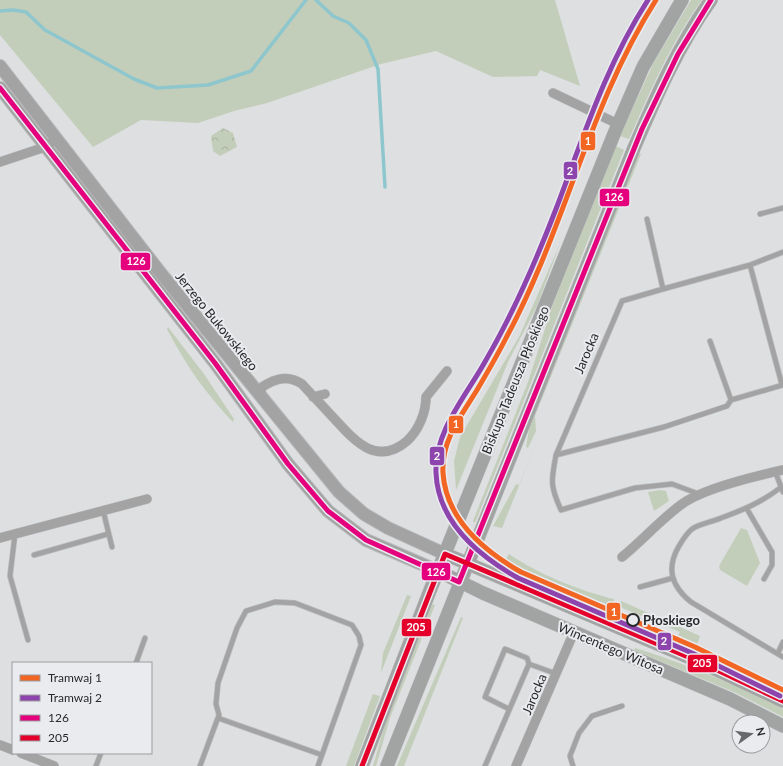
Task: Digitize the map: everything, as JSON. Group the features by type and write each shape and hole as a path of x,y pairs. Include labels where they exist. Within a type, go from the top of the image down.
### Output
{"main road":[{"name":"Biskupa Tadeusza Płoskiego","path":"362,766 438,571 618,124 643,67 682,0"},
{"name":"Biskupa Tadeusza Płoskiego","path":"387,766 459,582 634,148 665,77 711,0"},
{"name":"Wincentego Witosa","path":"445,554 700,662 783,701"},
{"name":"Wincentego Witosa","path":"438,571 459,582 730,699 783,726"}],"street":[{"name":"Jerzego Bukowskiego","path":"0,66 159,271 339,492 364,514 388,528 445,554"},
{"name":"Jerzego Bukowskiego","path":"0,88 211,357 288,464 328,511 366,540 438,571"},
{"path":"553,93 618,124"},
{"path":"0,162 45,147 56,138"},
{"path":"260,396 262,387 276,380 287,377 294,379 302,384 351,438 362,447 379,451 397,449 409,439 426,410 426,397 447,372"},
{"path":"313,397 325,394"},
{"path":"622,557 656,525 683,503 699,494 779,470"},
{"path":"0,538 147,499"},
{"name":"Jarocka","path":"516,766 574,632"},
{"path":"0,745 12,750"},
{"path":"24,754 54,766"}],"lane":[{"path":"760,214 783,208"},
{"path":"647,219 664,289"},
{"name":"Jarocka","path":"699,494 672,484 635,488 561,510 553,490 551,479 556,455 622,301 750,265 783,252"},
{"path":"556,455 664,427 727,406 731,400 783,385 750,265"},
{"path":"710,341 731,400"},
{"path":"779,470 782,490 747,509 692,529 682,540 673,557 671,565 673,578 681,594 691,602 783,657"},
{"path":"747,509 772,552 772,565 764,579"},
{"path":"102,510 112,547"},
{"path":"16,534 10,576 28,640"},
{"path":"34,555 108,534"},
{"path":"640,587 673,578"},
{"path":"200,766 219,715 216,695 218,683 237,628 246,611 276,602 295,603 352,626 359,636 361,645 318,766"},
{"path":"136,662 145,638"},
{"path":"778,653 783,642"},
{"path":"485,766 528,664 527,658 505,649 485,698 509,709"},
{"path":"528,664 557,674"},
{"path":"573,766 570,756 579,733 592,716 622,706"},
{"path":"218,718 322,755"},
{"path":"96,766 101,754"}],"green space":[{"path":"0,0 555,0 580,86 540,70 537,76 493,77 436,51 381,64 267,103 234,111 198,123 141,120 93,147 0,35"},
{"path":"691,0 702,0 680,33 671,50 653,85 629,139 620,136 653,64"},
{"path":"223,128 233,133 237,147 220,156 213,151 211,136"},
{"path":"616,146 624,150 475,523 473,521 528,382 552,307"},
{"path":"639,153 641,154 535,416 536,431 528,448 526,447 529,429"},
{"path":"560,244 537,306 508,362 456,490 454,461 460,437 519,337"},
{"path":"168,327 204,374 234,419 233,422 214,401 197,378 174,342 167,329"},
{"path":"537,441 502,528 493,526 516,484 519,485"},
{"path":"660,490 666,491 669,501 654,511 648,492"},
{"path":"741,528 747,530 760,563 747,586 720,570 719,566"},
{"path":"509,554 546,575 560,581 601,596 614,599 612,608 677,637 680,632 620,607 621,601 700,636 695,650 762,681 699,654 676,641 501,566"},
{"path":"407,595 411,596 381,673 383,653"},
{"path":"432,604 435,605 390,718 376,766 373,766 385,724"},
{"path":"461,617 463,618 404,766 397,766"},
{"path":"635,648 689,667 758,696 783,709 783,717 736,693 634,650"},
{"path":"373,694 380,696 354,766 346,766"}],"waterway":[{"path":"0,11 13,10 26,12 45,30 134,79 157,88 208,85 251,71 306,0"},
{"path":"316,0 333,16 349,23 366,40 378,69 385,187"}],"tram line":[{"name":"2","path":"648,0 620,50 596,102 548,228 515,305 496,342 446,428 440,443 437,458 436,473 438,491 444,507 463,536 489,559 518,578 692,653 780,696"},
{"name":"1","path":"656,0 633,40 613,82 527,296 499,351 453,429 445,450 443,461 443,473 446,490 451,505 469,532 481,544 507,564 521,572 695,647 783,690"}],"transit line":[{"name":"126","path":"0,88 215,363 288,464 328,511 366,540 459,582 642,129 678,54 711,0"},
{"name":"205","path":"362,766 445,554 700,662 783,701"}],"place":[{"name":"Płoskiego","path":"633,620"}]}
